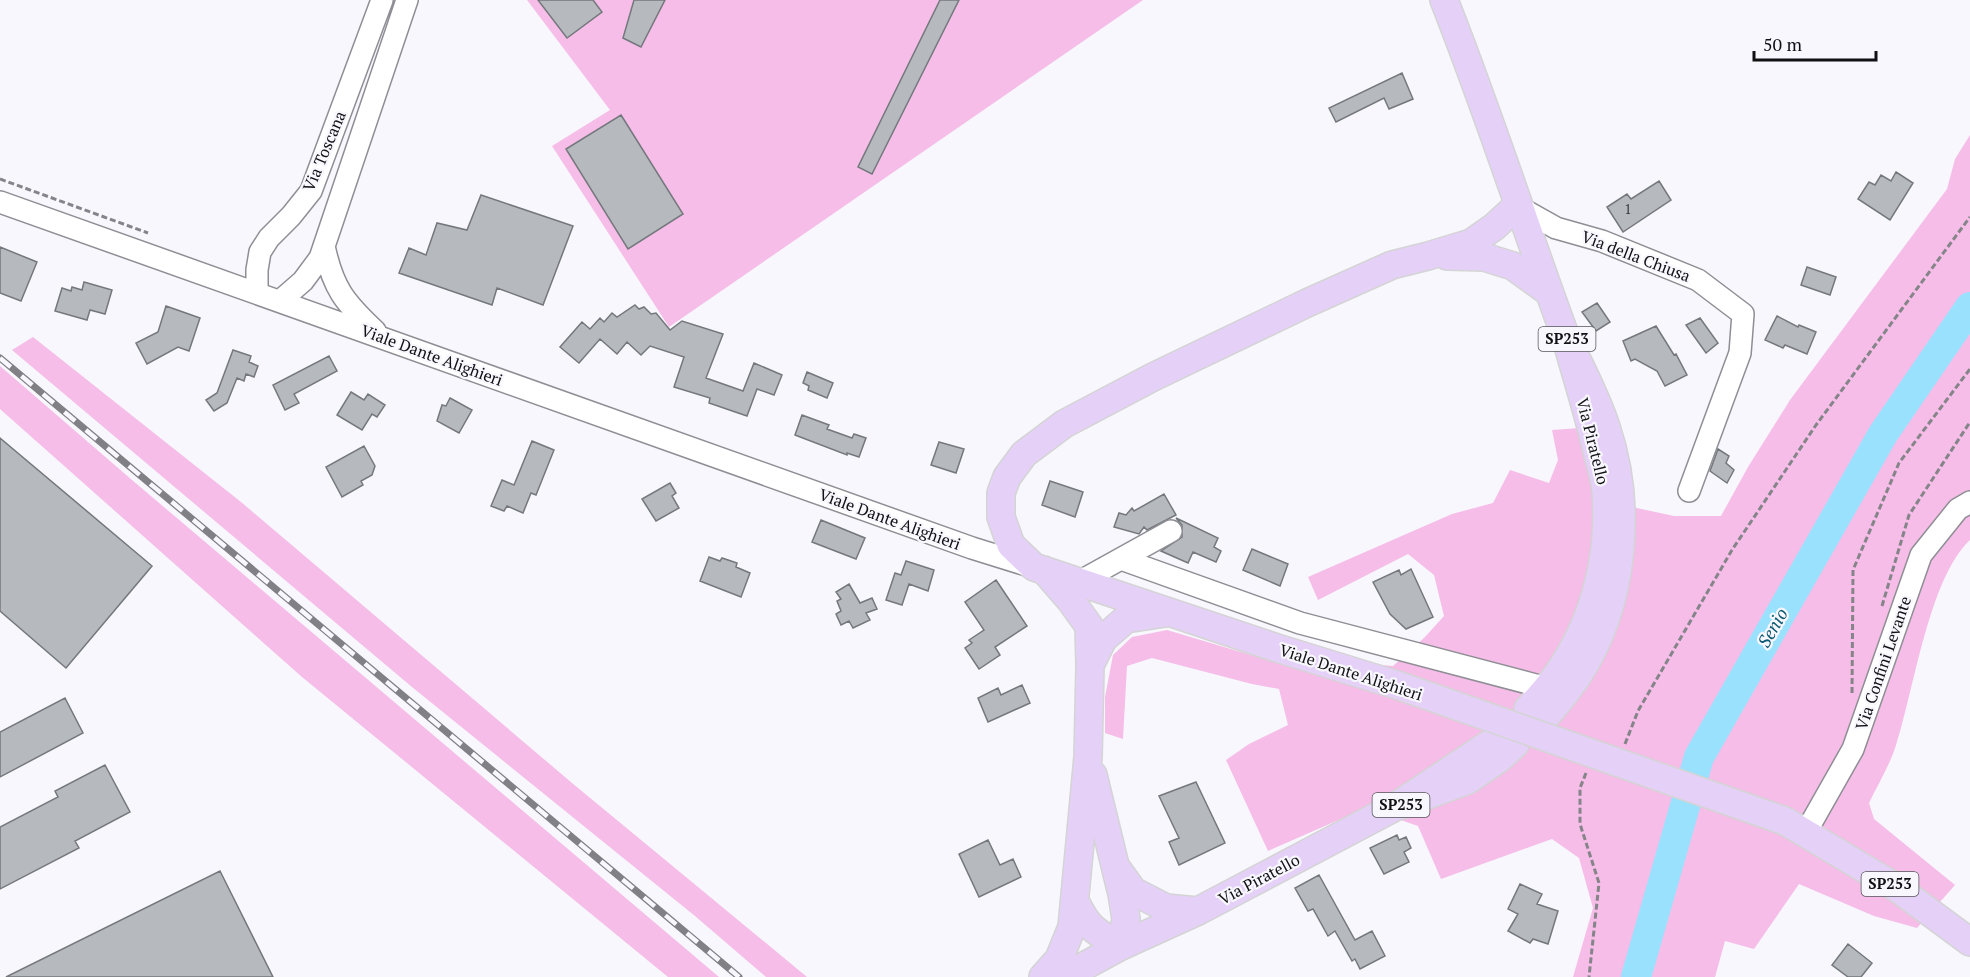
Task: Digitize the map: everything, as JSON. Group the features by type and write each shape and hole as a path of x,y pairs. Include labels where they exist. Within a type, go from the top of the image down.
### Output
{"main road":[{"name":"Via Piratello","path":"1444,0 1504,160 1517,206 1565,335 1606,428 1618,477 1621,522 1619,559 1610,607 1579,674 1538,712 1547,688 1566,662 1590,614 1601,575 1605,539 1606,489 1565,335"},
{"name":"SP253","path":"1043,977 1059,959 1072,927 1088,757 1089,626 1038,568 1011,545 1002,517 1001,493 1006,477 1024,454 1064,424 1153,376 1392,265 1471,243 1494,227 1517,206"},
{"name":"SP253","path":"1428,256 1484,256 1513,266 1549,292"},
{"name":"Viale Dante Alighieri","path":"1038,568 1397,685 1796,826"},
{"name":"SP253","path":"1090,666 1103,639 1126,619 1170,612"},
{"name":"Via Piratello","path":"1064,977 1121,946 1198,911 1395,807 1506,742"},
{"name":"SP253","path":"1088,757 1118,870 1126,919 1121,946"},
{"name":"SP253","path":"1796,826 1897,888 1970,942"},
{"name":"SP253","path":"1118,870 1133,891 1158,904 1166,908 1198,911"},
{"path":"1075,901 1085,922 1102,936 1121,946"}],"street":[{"name":"Via Toscana","path":"256,293 260,252 269,238 311,191 382,0"},
{"name":"Via Toscana","path":"280,301 303,281 321,258 407,0"},
{"name":"Viale Dante Alighieri","path":"0,202 972,548 1038,568"},
{"name":"Via della Chiusa","path":"1517,206 1556,228 1602,241 1698,280 1743,314 1740,353 1689,491"},
{"path":"324,246 329,268 350,308 382,337"},
{"name":"Via Confini Levante","path":"1796,826 1853,749 1921,555 1958,508 1970,502"},
{"path":"1079,582 1171,531"},
{"path":"1121,559 1300,623 1547,688"}],"path":[{"path":"1589,977 1599,883 1580,824 1580,788 1606,758 1638,711 1732,550 1816,425 1970,217"},
{"path":"1852,702 1853,570 1899,463 1970,369"}],"shaded area":[{"path":"527,0 1143,0 669,327 552,146 610,110"},
{"path":"1970,135 1970,540 1956,557 1933,607 1896,745 1869,803 1874,819 1955,885 1917,928 1874,916 1799,884 1754,949 1725,941 1715,977 1573,977 1593,908 1579,858 1552,839 1441,879 1418,826 1366,808 1268,851 1226,760 1249,744 1288,725 1279,689 1152,658 1127,666 1123,739 1105,733 1105,697 1113,655 1132,637 1167,630 1251,655 1393,666 1444,616 1434,575 1408,554 1318,600 1308,577 1452,514 1493,503 1510,470 1549,483 1558,460 1552,430 1580,428 1632,507 1674,516 1721,516 1748,467 1790,400 1947,189 1955,159"},
{"path":"33,337 241,502 572,783 807,977 766,977 695,916 412,687 12,350"},
{"path":"0,366 719,977 668,977 302,677 0,409"}],"building":[{"path":"538,0 593,0 602,12 567,38"},
{"path":"634,0 665,0 641,47 623,38"},
{"path":"940,0 959,0 872,174 858,167"},
{"path":"1402,73 1413,99 1389,109 1384,98 1336,122 1329,108"},
{"path":"621,115 683,214 628,249 566,149"},
{"path":"1896,172 1913,183 1890,220 1858,199 1869,182 1875,185 1881,175 1891,181"},
{"path":"1659,181 1671,200 1623,232 1607,207 1627,194 1631,199"},
{"path":"481,195 573,226 543,305 497,288 492,305 399,273 409,248 426,255 437,223 467,230"},
{"path":"0,247 37,262 21,301 0,293"},
{"path":"1807,267 1836,277 1830,295 1801,285"},
{"path":"84,282 112,290 105,314 90,310 87,320 55,311 62,288 71,291 72,287 82,290"},
{"path":"1597,303 1610,322 1596,331 1582,312"},
{"path":"635,305 639,309 644,307 651,314 656,313 670,330 682,321 723,334 706,378 743,391 754,363 782,375 774,395 757,389 747,416 709,403 710,398 674,387 684,357 650,346 641,355 627,342 617,354 600,339 579,363 560,347 582,322 590,329 600,318 604,322 612,313 617,317"},
{"path":"166,306 200,318 189,351 178,347 147,364 136,343 158,332"},
{"path":"1777,316 1798,327 1799,325 1816,332 1807,354 1785,345 1783,348 1765,340"},
{"path":"1700,318 1718,343 1706,353 1686,325"},
{"path":"1656,326 1674,355 1676,354 1687,375 1665,386 1657,371 1635,359 1631,361 1623,341"},
{"path":"233,350 251,356 249,362 258,366 254,377 246,374 244,381 237,378 227,403 214,411 206,400 217,393"},
{"path":"329,356 337,371 294,394 299,403 285,410 273,385"},
{"path":"807,372 833,383 827,398 808,390 809,386 803,383"},
{"path":"351,392 364,400 368,394 385,405 377,417 372,414 362,430 337,415"},
{"path":"450,398 472,410 459,433 437,421 442,405 446,406"},
{"path":"802,415 829,425 827,429 852,438 854,434 866,438 859,457 847,453 847,455 795,435"},
{"path":"0,438 152,566 66,668 0,611"},
{"path":"532,441 554,450 536,495 531,493 523,513 507,506 504,511 491,506 502,480 514,485"},
{"path":"939,442 964,449 956,473 931,465"},
{"path":"364,446 375,466 372,475 361,481 363,485 342,497 326,467"},
{"path":"1718,449 1729,456 1726,463 1734,470 1727,483 1710,471"},
{"path":"1050,481 1083,492 1075,517 1042,505"},
{"path":"670,483 676,493 672,496 679,508 656,521 642,499"},
{"path":"1164,494 1176,515 1147,530 1144,527 1139,534 1114,527 1119,513 1126,515 1132,508 1134,511"},
{"path":"1176,518 1218,538 1214,547 1221,551 1216,562 1193,552 1188,563 1161,551 1182,537 1182,525"},
{"path":"821,520 865,538 856,559 812,542"},
{"path":"1252,549 1288,564 1280,586 1243,570"},
{"path":"709,557 737,563 736,567 750,573 741,597 700,581"},
{"path":"906,561 934,570 928,591 909,584 902,605 886,600 895,573 901,575"},
{"path":"1411,569 1433,617 1406,629 1390,614 1373,582 1399,570 1401,575"},
{"path":"996,580 1027,626 995,647 1000,655 979,669 965,648 972,643 969,640 984,630 965,602"},
{"path":"849,584 860,603 872,598 877,609 866,613 870,620 853,628 849,621 841,625 836,614 841,611 837,601 841,599 836,592"},
{"path":"1022,685 1030,703 988,722 978,698 998,688 1001,695"},
{"path":"65,698 83,733 0,777 0,732"},
{"path":"105,765 130,812 75,841 79,848 0,889 0,827 58,797 55,791"},
{"path":"1196,782 1225,843 1179,865 1169,842 1179,838 1159,796"},
{"path":"1397,835 1399,840 1406,837 1411,848 1404,852 1409,862 1384,874 1370,848"},
{"path":"988,840 1000,865 1013,859 1021,877 979,897 959,854"},
{"path":"220,871 273,977 6,977"},
{"path":"1319,875 1355,940 1372,931 1385,956 1360,969 1355,959 1352,961 1335,931 1328,936 1313,909 1308,911 1295,888"},
{"path":"1520,884 1542,894 1537,904 1558,911 1548,944 1533,939 1530,943 1508,931 1518,914 1508,909"},
{"path":"1848,944 1872,963 1861,977 1848,977 1832,965"}],"waterway":[{"name":"Senio","path":"1636,977 1699,757 1883,434 1970,307"}],"railway":[{"path":"0,358 739,977"}]}
